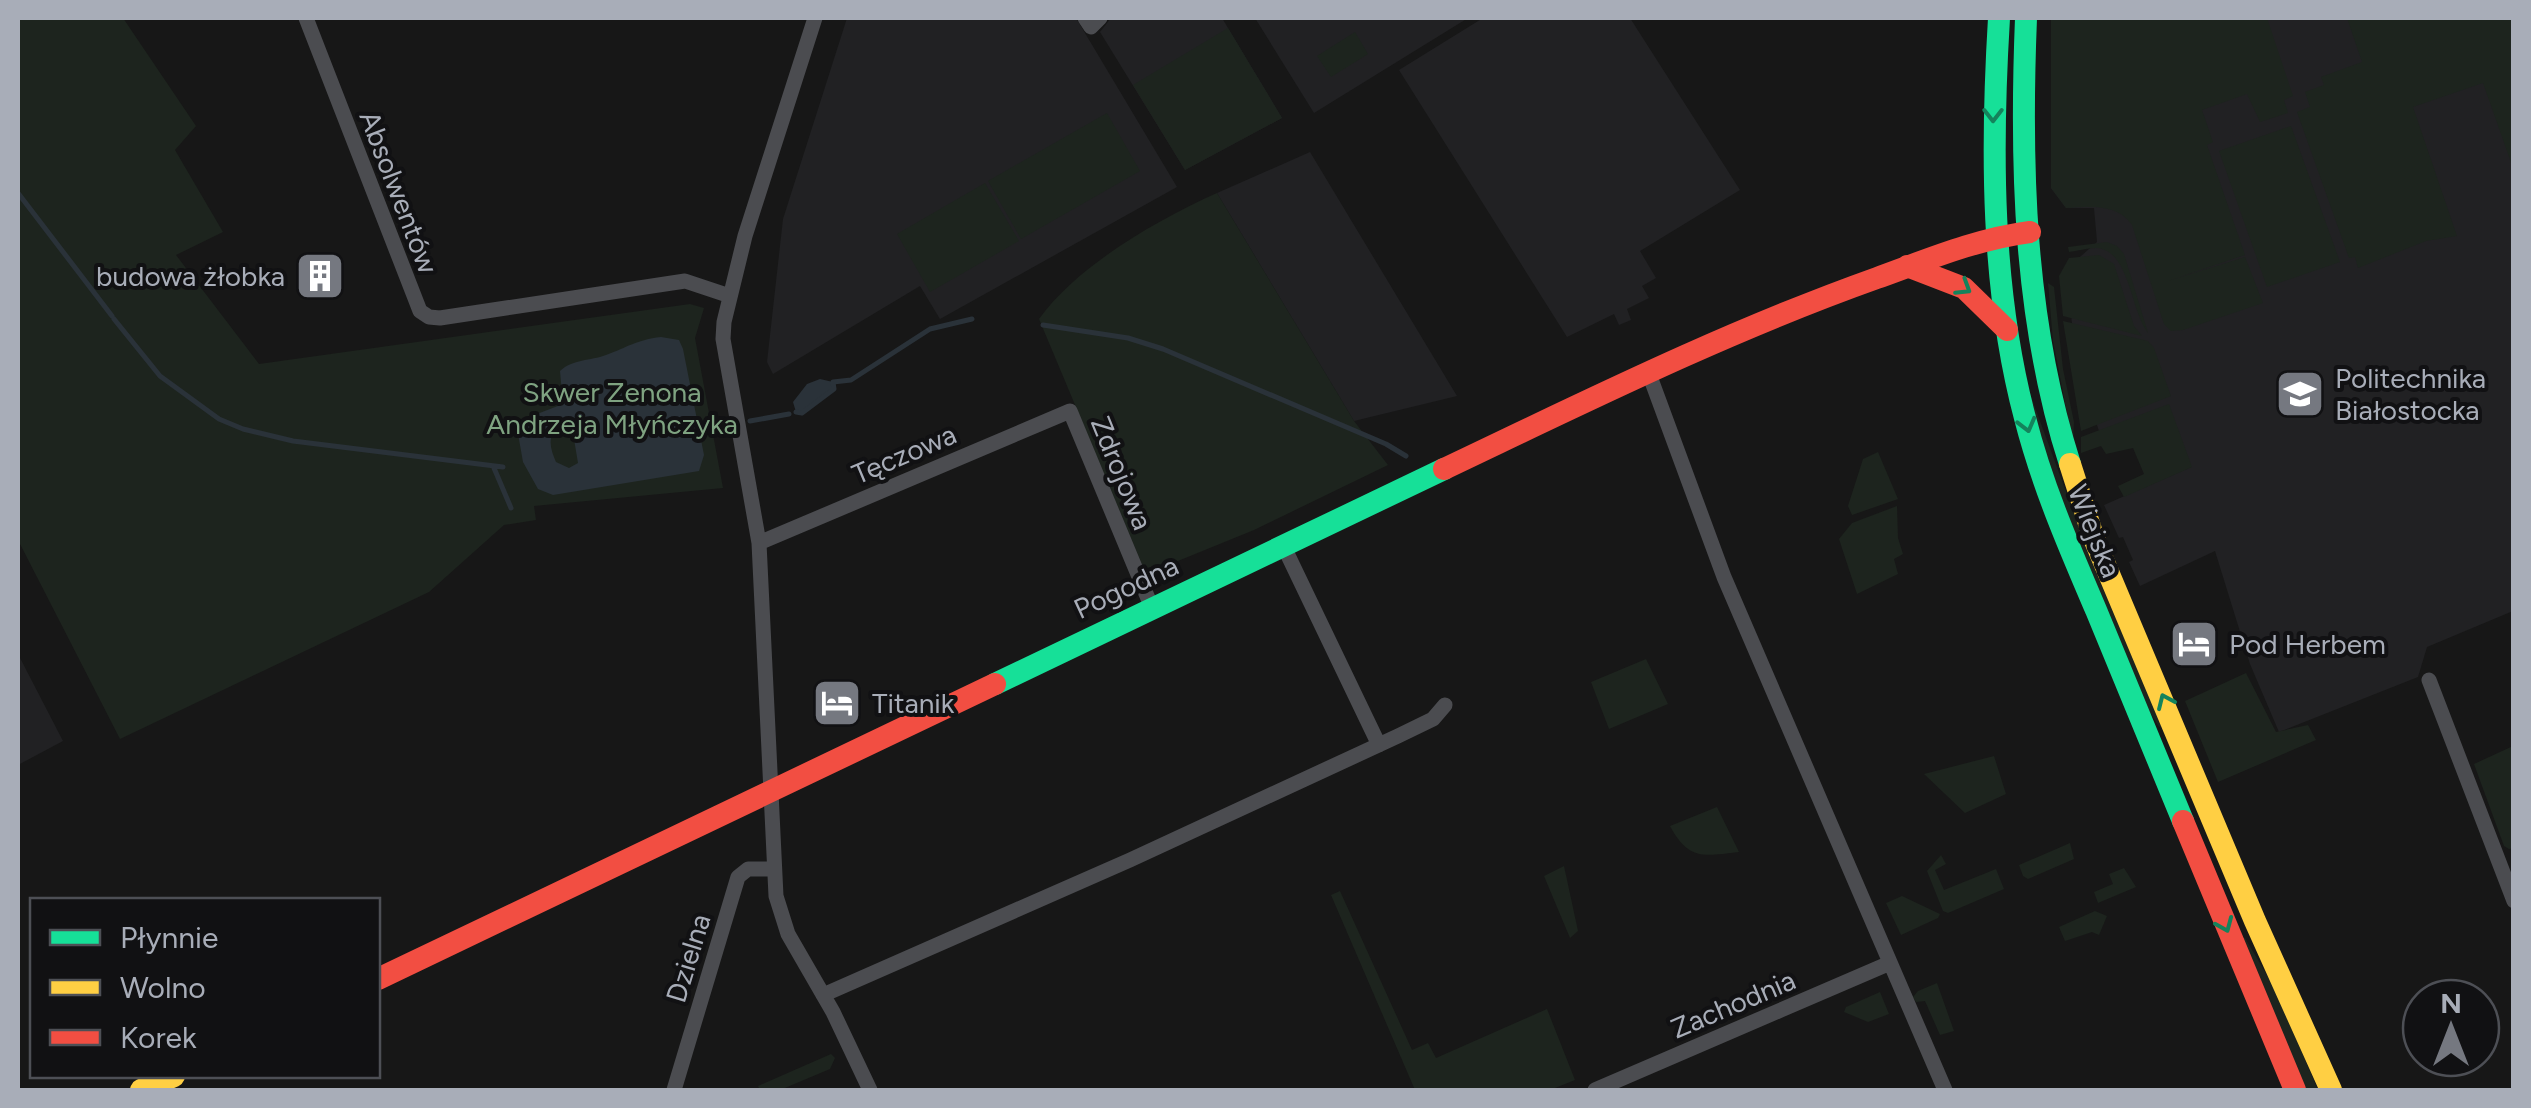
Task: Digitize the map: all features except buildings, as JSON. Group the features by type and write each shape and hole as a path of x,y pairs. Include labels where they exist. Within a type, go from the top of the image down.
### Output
{"main road":[{"name":"Wiejska","path":"1999,18 1992,119 1999,235 2008,330 2024,416 2048,496 2296,1090"},
{"name":"Wiejska","path":"2026,18 2022,122 2036,324 2052,408 2094,536 2332,1090"},
{"path":"1999,235 2030,232"},
{"name":"Pogodna","path":"380,978 1648,370 1758,321 1999,235"},
{"path":"1907,266 1972,290 2008,330"},
{"path":"2158,764 2166,771 2176,771 2187,760 2186,749"},
{"path":"2187,836 2215,824"},
{"path":"141,1090 169,1078"}],"street":[{"name":"Absolwentów","path":"306,18 420,311 428,317 686,281 730,296"},
{"path":"815,18 745,236 724,322 725,356 758,543 768,790 781,916 870,1090"},
{"path":"1085,18 1091,28 1100,18"},
{"path":"1648,370 1714,553 1945,1090"},
{"name":"Tęczowa","path":"758,543 1070,412"},
{"name":"Zdrojowa","path":"1070,412 1152,608"},
{"path":"1283,545 1379,745"},
{"path":"2429,680 2514,901"},
{"path":"823,995 1379,745 1433,719 1444,705"},
{"name":"Dzielna","path":"674,1090 738,877 748,869 774,870"},
{"name":"Zachodnia","path":"1595,1090 1890,963"}],"shaded area":[{"path":"847,18 1076,18 1177,187 940,319 920,286 773,374 767,362 783,219"},
{"path":"1111,18 1222,18 1282,118 1185,170 1100,32"},
{"path":"1255,18 1468,18 1314,113"},
{"path":"1483,18 1630,18 1740,190 1640,251 1656,278 1642,286 1649,298 1627,309 1631,320 1619,325 1614,314 1567,337 1399,70"},
{"name":"Politechnika Białostocka","path":"2051,18 2513,18 2513,611 2427,647 2418,677 2279,732 2250,664 2215,551 2140,586 2123,537 2119,538 2104,505 2191,467 2174,420 2103,443 2078,368 2065,270 2097,242 2094,208 2066,208 2051,188"},
{"path":"1310,152 1457,396 1354,421 1217,193"},
{"path":"661,337 679,340 683,349 704,455 699,471 553,495 538,489 523,462 517,428 524,419 563,404 560,371 576,362","holes":["561,428 573,433 578,463 569,468 556,462 551,439"]},
{"path":"820,379 833,382 834,389 802,413 796,412 793,402 807,384"},
{"path":"18,654 63,741 18,765"}],"green space":[{"name":"Skwer Zenona Andrzeja Młyńczyka","path":"18,18 123,18 196,126 175,150 223,232 176,255 259,364 690,304 704,308 695,338 723,488 534,506 536,520 504,525 429,592 120,739 18,540"},
{"path":"2051,18 2267,18 2293,96 2284,100 2288,113 2260,122 2247,94 2202,110 2213,142 2207,145 2245,255 2168,281 2245,257 2263,303 2171,331 2164,324 2132,225 2111,210 2066,208 2051,188"},
{"path":"2347,18 2514,18 2513,168 2483,83 2413,107 2457,236 2426,241 2358,268 2355,257 2349,258 2297,112 2310,107 2305,92 2324,85 2321,77 2362,62"},
{"path":"1228,28 1282,118 1185,170 1133,85"},
{"path":"1355,32 1368,54 1331,77 1317,56"},
{"path":"1107,113 1140,171 1021,239 988,181"},
{"path":"2291,126 2340,262 2267,287 2219,151"},
{"path":"985,183 1019,241 930,292 897,234"},
{"path":"1217,193 1354,421 1388,465 1254,530 1146,574 1039,319 1075,280 1120,246"},
{"path":"2107,242 2124,254 2148,333 2119,262 2099,248 2069,252 2068,247"},
{"path":"2099,255 2114,264 2134,326 2142,336 2063,316 2059,276 2069,258"},
{"path":"2048,283 2054,287 2063,369 2074,422 2073,444 2053,341"},
{"path":"2063,321 2148,341 2171,396 2081,431"},
{"path":"2029,391 2094,568 2162,726 2159,727 2132,683 2053,486"},
{"path":"2169,404 2192,467 2124,497 2118,486 2144,474 2133,448 2106,454 2101,446 2081,453 2081,437"},
{"path":"1878,452 1898,499 1852,515 1848,506 1863,459"},
{"path":"1897,506 1903,554 1894,559 1898,574 1857,594 1839,539 1852,523"},
{"path":"1646,659 1668,704 1609,729 1591,682"},
{"path":"2246,673 2276,732 2308,725 2316,740 2218,782 2185,701"},
{"path":"2513,746 2514,848 2509,849 2504,846 2474,764"},
{"path":"1994,756 2006,794 1965,813 1924,774"},
{"path":"1717,807 1739,852 1706,855 1691,851 1670,826"},
{"path":"2070,843 2074,859 2028,879 2023,876 2019,865"},
{"path":"1941,855 1946,864 1935,870 1944,890 1996,869 2004,889 1948,913 1943,911 1927,871"},
{"path":"1564,866 1578,931 1570,938 1544,876"},
{"path":"2124,868 2136,887 2098,903 2094,892 2113,884 2109,874"},
{"path":"1340,891 1412,1050 1428,1043 1436,1058 1547,1009 1575,1080 1550,1090 1415,1090 1331,895"},
{"path":"1902,896 1940,914 1938,918 1901,935 1886,903"},
{"path":"2095,911 2107,916 2099,935 2092,932 2065,941 2059,927"},
{"path":"2241,938 2245,938 2274,987 2318,1090 2306,1090"},
{"path":"1937,983 1954,1031 1940,1035 1925,1001 1916,1002 1913,997"},
{"path":"1880,992 1889,1014 1868,1022 1844,1012 1846,1007"},
{"path":"831,1054 835,1058 830,1069 780,1090 760,1090 758,1086"}],"waterway":[{"path":"18,193 112,316"},
{"path":"114,319 160,376 219,419 243,429 293,441 503,467"},
{"path":"796,412 802,413 834,389 833,382 851,380 930,329 972,319"},
{"path":"1043,325 1128,338 1163,349 1406,456"},
{"path":"750,421 789,414"},
{"path":"699,431 708,429"},
{"path":"494,468 511,508"}],"traffic: fast":[{"path":"1999,18 1996,220 2005,320 2014,369 2032,443 2057,516 2183,821"},
{"path":"2026,18 2025,187 2034,299 2043,355 2070,464"},
{"path":"995,684 1444,469"}],"traffic: slow":[{"path":"2070,464 2093,536 2255,921 2331,1090"},
{"path":"141,1090 169,1078"}],"traffic: jam":[{"path":"1444,469 1658,368 1821,299 1952,251 2030,232"},
{"path":"1907,266 1964,288 2007,330"},
{"path":"380,978 995,684"},
{"path":"2183,821 2295,1090"}],"place":[{"name":"budowa żłobka","path":"320,276"},
{"name":"Politechnika Białostocka","path":"2300,394"},
{"name":"Pod Herbem","path":"2194,644"},
{"name":"Titanik","path":"837,703"}]}
